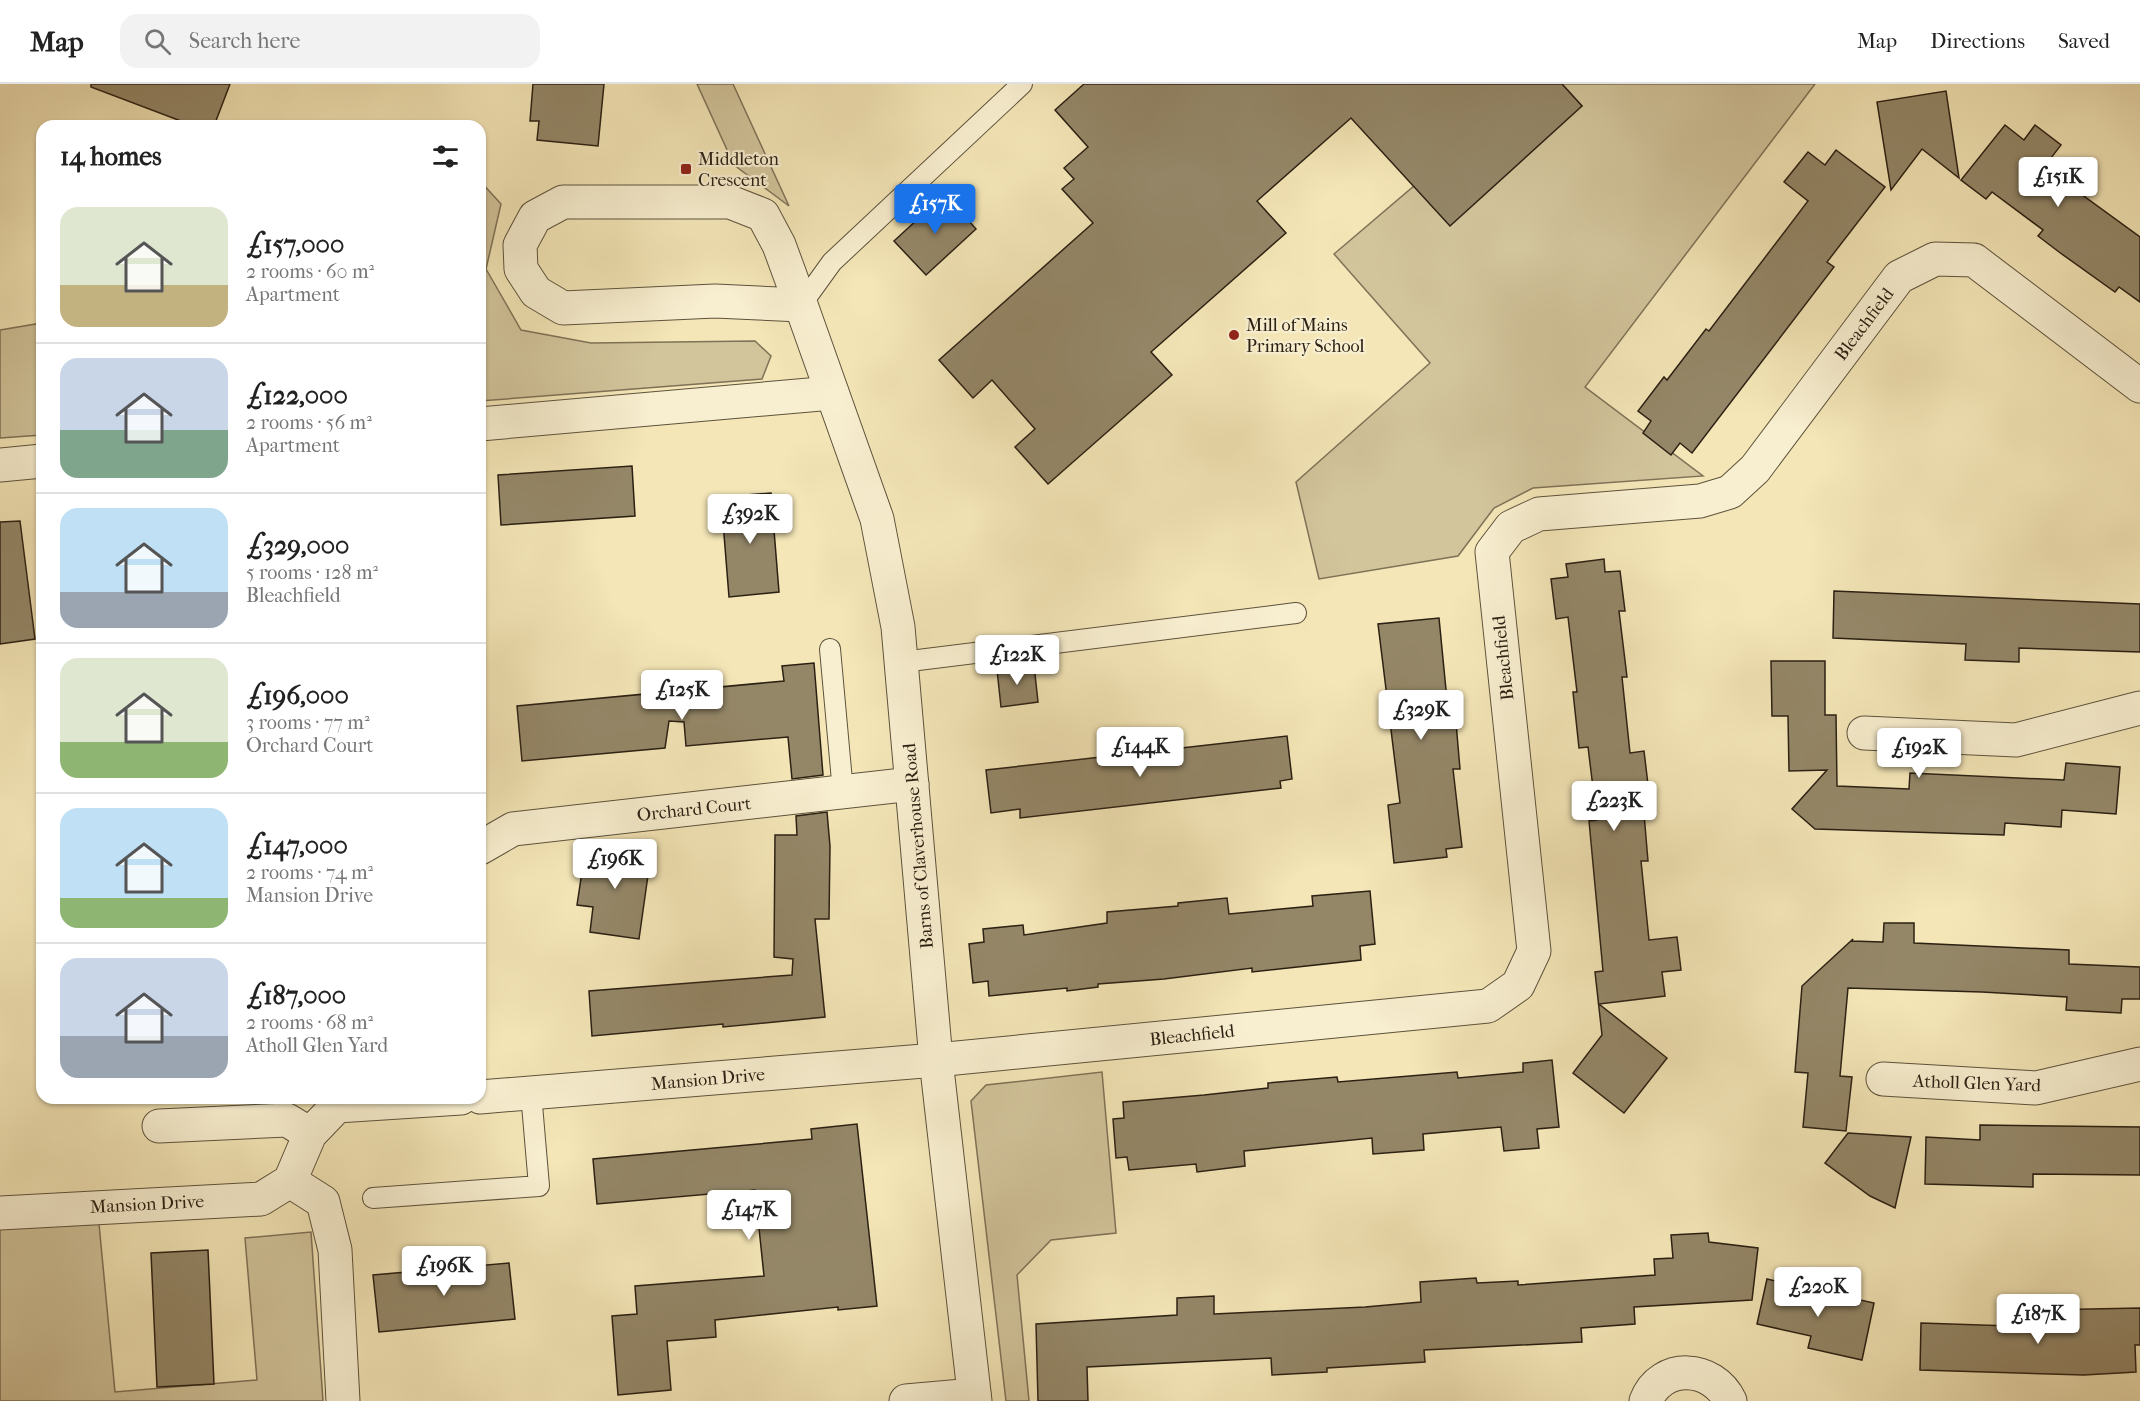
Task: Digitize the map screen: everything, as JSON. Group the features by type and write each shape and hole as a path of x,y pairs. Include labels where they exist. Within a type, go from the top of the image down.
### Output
{"street":[{"name":"Barns of Claverhouse Road","path":"801,305 715,301 563,309 536,292 521,269 520,245 534,217 563,202 730,202 763,215 779,245 801,305 877,519 898,627 936,1060 975,1398"},
{"name":"Bleachfield","path":"936,1060 1488,1005 1518,985 1534,951 1492,552 1511,527 1539,514 1700,501 1730,492 1755,469 1899,277 1935,259 1974,260 2140,386"},
{"path":"486,423 832,393"},
{"path":"0,465 36,462"},
{"path":"1864,733 2016,740 2140,708"},
{"name":"Orchard Court","path":"486,845 513,829 912,784"},
{"name":"Mansion Drive","path":"486,1097 936,1060"},
{"name":"Atholl Glen Yard","path":"1883,1080 2036,1088 2140,1064"},
{"path":"343,1401 335,1250 323,1202 290,1181 310,1134 337,1106 368,1104"},
{"path":"159,1126 287,1120 310,1134"},
{"name":"Mansion Drive","path":"0,1213 261,1198 290,1181"},
{"path":"1646,1401 1648,1394 1659,1383 1672,1375 1687,1372 1702,1374 1715,1381 1726,1392 1730,1401"},
{"path":"906,1401 975,1398"}],"lane":[{"path":"801,305 832,262 1022,84"},
{"path":"902,662 1296,613"},
{"path":"830,649 843,792"},
{"path":"373,1198 539,1186 531,1093"}],"shaded area":[{"path":"697,84 733,84 789,206 734,165"},
{"path":"1562,84 1815,84 1585,387 1703,476 1533,488 1494,508 1458,556 1319,579 1296,482 1430,363 1334,254 1414,186 1582,106"},
{"path":"486,188 501,204 486,269"},
{"path":"486,269 521,330 591,343 755,341 771,356 762,379 486,401"},
{"path":"36,324 36,435 0,438 0,330"},
{"path":"1102,1072 1116,1233 1051,1240 1017,1275 1029,1401 1006,1401 971,1101 986,1085"},
{"path":"99,1224 115,1392 257,1380 245,1238 311,1232 323,1401 0,1401 0,1229"}],"building":[{"path":"91,84 230,84 216,120 178,120 91,87"},
{"path":"533,84 604,84 598,146 537,140 539,121 530,121"},
{"path":"1084,84 1562,84 1582,106 1450,226 1351,118 1257,201 1286,233 1151,352 1172,375 1048,484 1015,447 1035,429 992,380 973,398 939,360 1093,223 1062,189 1074,179 1064,168 1088,147 1055,110"},
{"path":"1946,91 1959,178 1922,149 1891,190 1877,102"},
{"path":"2005,125 2024,140 2035,125 2061,145 2044,167 2140,237 2140,302 2119,287 2115,292 2059,252 2038,236 2043,230 1992,192 1986,199 1961,180"},
{"path":"1836,150 1885,187 1827,262 1834,267 1692,453 1680,443 1671,455 1643,433 1651,421 1638,411 1664,377 1667,380 1706,329 1709,331 1808,201 1784,182 1808,152 1825,165"},
{"path":"945,194 976,229 926,275 894,241"},
{"path":"632,466 635,516 501,525 498,475"},
{"path":"771,493 779,592 729,597 721,497"},
{"path":"20,521 35,639 0,644 0,522"},
{"path":"1604,559 1605,572 1620,571 1625,611 1619,611 1627,677 1622,677 1630,753 1644,751 1650,801 1643,802 1648,861 1641,861 1649,940 1677,937 1681,970 1662,972 1665,996 1599,1004 1667,1058 1624,1113 1573,1073 1602,1035 1595,972 1603,971 1589,821 1597,820 1588,747 1579,748 1573,692 1577,692 1568,617 1556,619 1551,579 1568,577 1566,564"},
{"path":"1834,591 2140,604 2140,652 2019,648 2019,662 1965,660 1966,644 1833,638"},
{"path":"1439,618 1447,700 1454,699 1460,769 1453,769 1462,847 1446,849 1447,857 1394,863 1388,805 1400,803 1378,624"},
{"path":"1771,661 1825,661 1825,715 1836,715 1837,786 1909,789 1910,773 2064,780 2066,763 2120,767 2116,814 2062,810 2061,827 2005,823 2004,835 1815,829 1792,809 1827,770 1789,771 1788,716 1772,716"},
{"path":"814,663 823,775 792,779 788,737 686,746 684,722 669,721 665,748 522,761 517,706 784,681 782,666"},
{"path":"1034,665 1038,702 1001,707 997,670"},
{"path":"1287,736 1292,779 1280,781 1281,788 1020,818 1020,809 991,813 986,770"},
{"path":"827,812 830,846 829,919 815,919 825,1017 592,1036 589,991 792,975 793,959 774,957 775,835 797,835 796,816"},
{"path":"586,845 651,854 639,939 590,932 593,907 577,905"},
{"path":"1370,891 1375,944 1360,946 1361,960 1252,972 1252,968 1164,979 1098,984 1098,987 1067,991 1067,988 989,996 988,981 973,983 969,944 984,942 983,929 1023,925 1024,935 1107,923 1107,912 1178,906 1178,903 1227,898 1229,914 1313,906 1312,896"},
{"path":"1884,923 1914,923 1914,943 2069,950 2069,964 2140,967 2140,999 2122,999 2121,1013 2066,1010 2067,997 1848,988 1840,1076 1852,1077 1846,1131 1803,1127 1808,1073 1795,1072 1802,986 1853,939 1852,941 1883,942"},
{"path":"1552,1060 1559,1127 1537,1129 1539,1148 1504,1151 1501,1127 1423,1134 1424,1150 1373,1154 1372,1138 1244,1151 1245,1166 1197,1172 1196,1164 1129,1170 1127,1157 1116,1158 1113,1119 1124,1118 1123,1102 1268,1088 1268,1083 1337,1077 1338,1082 1457,1072 1458,1078 1523,1072 1523,1063"},
{"path":"857,1124 877,1306 838,1310 838,1307 715,1320 716,1337 667,1341 671,1390 618,1395 612,1316 637,1314 635,1286 764,1276 755,1190 597,1204 593,1159 812,1139 811,1129"},
{"path":"1980,1125 2140,1127 2140,1175 2033,1174 2033,1187 1925,1184 1926,1137 1980,1140"},
{"path":"1848,1133 1911,1137 1895,1208 1870,1196 1825,1163"},
{"path":"1708,1233 1709,1242 1758,1248 1752,1300 1634,1307 1635,1324 1581,1328 1582,1342 1424,1350 1425,1362 1327,1368 1327,1372 1272,1375 1271,1358 1087,1367 1088,1401 1038,1401 1036,1324 1177,1315 1177,1298 1214,1296 1214,1314 1365,1307 1421,1302 1420,1282 1476,1278 1477,1283 1518,1281 1518,1285 1655,1275 1654,1259 1673,1258 1671,1235"},
{"path":"208,1250 214,1384 157,1387 151,1253"},
{"path":"509,1263 515,1319 379,1332 373,1275"},
{"path":"1767,1279 1874,1303 1862,1360 1808,1348 1811,1336 1757,1324"},
{"path":"2140,1308 2140,1345 2135,1345 2136,1372 2084,1375 1920,1370 1921,1323 2042,1327 2042,1310"}],"place":[{"name":"Middleton Crescent","path":"686,169"},
{"name":"Mill of Mains Primary School","path":"1234,335"}]}
